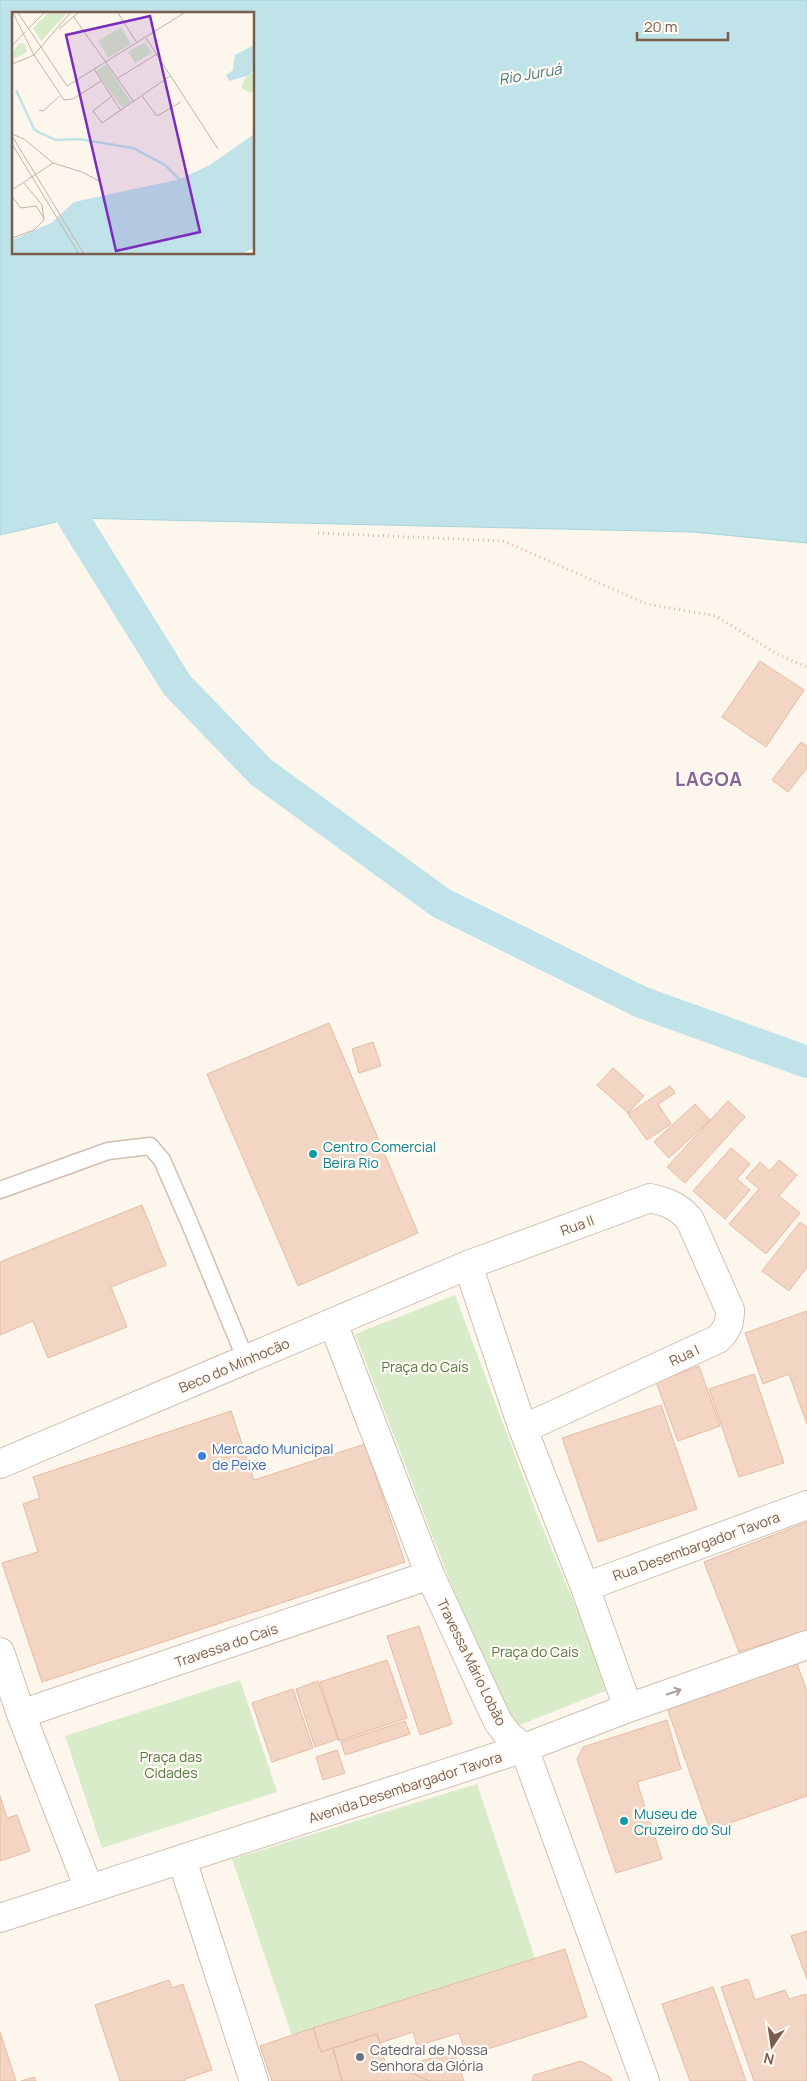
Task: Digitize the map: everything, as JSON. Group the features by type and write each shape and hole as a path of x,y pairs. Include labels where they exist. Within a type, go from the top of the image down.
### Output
{"street":[{"name":"Rua II","path":"468,1265 650,1198 670,1203 685,1213"},
{"name":"Rua I","path":"523,1429 718,1339 726,1330 730,1321 730,1310 690,1220 685,1213"},
{"name":"Beco do Minhocão","path":"0,1464 468,1265"},
{"path":"468,1265 523,1429 585,1587 628,1708"},
{"name":"Travessa Mário Lobão","path":"333,1324 430,1575 498,1722 509,1736 524,1748 645,2081"},
{"name":"Rua Desembargador Tavora","path":"585,1587 807,1505"},
{"name":"Travessa do Cais","path":"21,1714 430,1575"},
{"name":"Avenida Desembargador Tavora","path":"0,1918 524,1748 628,1708 807,1645"},
{"path":"0,1652 21,1714 89,1889"},
{"path":"182,1860 254,2081"}],"lane":[{"path":"0,1190 108,1151 150,1146 162,1160 246,1360"}],"path":[{"path":"318,533 503,541 647,604 716,616 777,654 807,666"}],"green space":[{"path":"455,1295 537,1514 610,1689 510,1729 496,1702 355,1334"},
{"name":"Praça das Cidades","path":"240,1680 277,1792 102,1848 65,1736"},
{"path":"477,1784 535,1958 292,2036 232,1859"}],"water":[{"name":"Rio Juruá","path":"0,0 807,0 807,543 693,532 73,518 0,535"}],"building":[{"path":"760,661 804,690 766,747 722,717"},
{"path":"801,742 807,746 807,768 788,792 772,780"},
{"name":"Centro Comercial Beira Rio","path":"329,1023 418,1233 298,1286 207,1074"},
{"path":"373,1042 381,1066 359,1073 352,1049"},
{"path":"613,1068 644,1096 628,1113 597,1085"},
{"path":"670,1086 675,1093 658,1104 671,1124 647,1140 628,1114"},
{"path":"728,1101 745,1117 685,1183 667,1167"},
{"path":"695,1104 710,1120 669,1158 654,1142"},
{"path":"731,1148 750,1164 737,1179 750,1190 725,1219 693,1191"},
{"path":"779,1160 797,1175 779,1196 800,1213 766,1254 729,1224 759,1189 746,1178 760,1162 770,1171"},
{"path":"142,1205 166,1265 111,1287 127,1327 48,1358 33,1321 0,1335 0,1262"},
{"path":"800,1222 807,1227 807,1267 789,1291 762,1271"},
{"path":"807,1311 807,1424 789,1374 763,1384 745,1333"},
{"path":"699,1366 720,1426 678,1441 656,1382"},
{"path":"754,1374 784,1463 739,1477 709,1389"},
{"path":"661,1405 697,1509 598,1542 562,1438"},
{"path":"231,1411 254,1480 365,1444 405,1562 42,1682 2,1563 38,1552 23,1504 40,1498 33,1477"},
{"path":"807,1522 807,1630 739,1652 704,1562"},
{"path":"419,1626 452,1724 420,1735 387,1636"},
{"path":"795,1658 807,1691 807,1796 710,1830 665,1702"},
{"path":"387,1660 407,1718 339,1741 320,1682"},
{"path":"318,1681 338,1739 315,1747 296,1689"},
{"path":"293,1689 313,1748 272,1762 252,1703"},
{"name":"Museu de Cruzeiro do Sul","path":"667,1720 681,1769 637,1782 662,1859 616,1873 577,1759 583,1747"},
{"path":"405,1721 410,1734 345,1755 341,1742"},
{"path":"337,1750 345,1773 323,1780 316,1757"},
{"path":"0,1796 7,1818 17,1815 30,1851 0,1861"},
{"path":"807,1931 807,1979 791,1936"},
{"path":"565,1949 587,2017 466,2056 459,2033 417,2046 413,2032 380,2043 377,2034 321,2052 313,2028"},
{"path":"748,1979 755,2000 785,1990 789,1999 806,1994 807,2081 754,2081 721,1987"},
{"path":"169,1980 172,1988 183,1984 212,2070 185,2079 185,2081 120,2081 95,2005"},
{"path":"713,1987 746,2081 690,2081 662,2004"},
{"path":"313,2028 321,2052 333,2048 342,2081 272,2081 260,2046"},
{"path":"0,2032 16,2081 0,2081"},
{"name":"Catedral de Nossa Senhora da Glória","path":"377,2034 387,2069 399,2068 430,2081 342,2081 333,2048"},
{"path":"454,2051 464,2081 430,2081 399,2068"},
{"path":"581,2061 611,2078 612,2081 532,2081 534,2075"},
{"path":"34,2077 36,2081 21,2081"}],"waterway":[{"path":"55,479 73,518 177,685 261,772 441,903 641,1002 807,1062"}],"place":[{"name":"Centro Comercial Beira Rio","path":"313,1154"},
{"name":"Mercado Municipal de Peixe","path":"202,1456"},
{"name":"Museu de Cruzeiro do Sul","path":"624,1821"},
{"name":"Catedral de Nossa Senhora da Glória","path":"360,2057"}],"district":[{"name":"LAGOA","path":"709,779"}],"park label":[{"name":"Praça do Caís","path":"425,1366"},
{"name":"Praça do Cais","path":"535,1651"}]}
